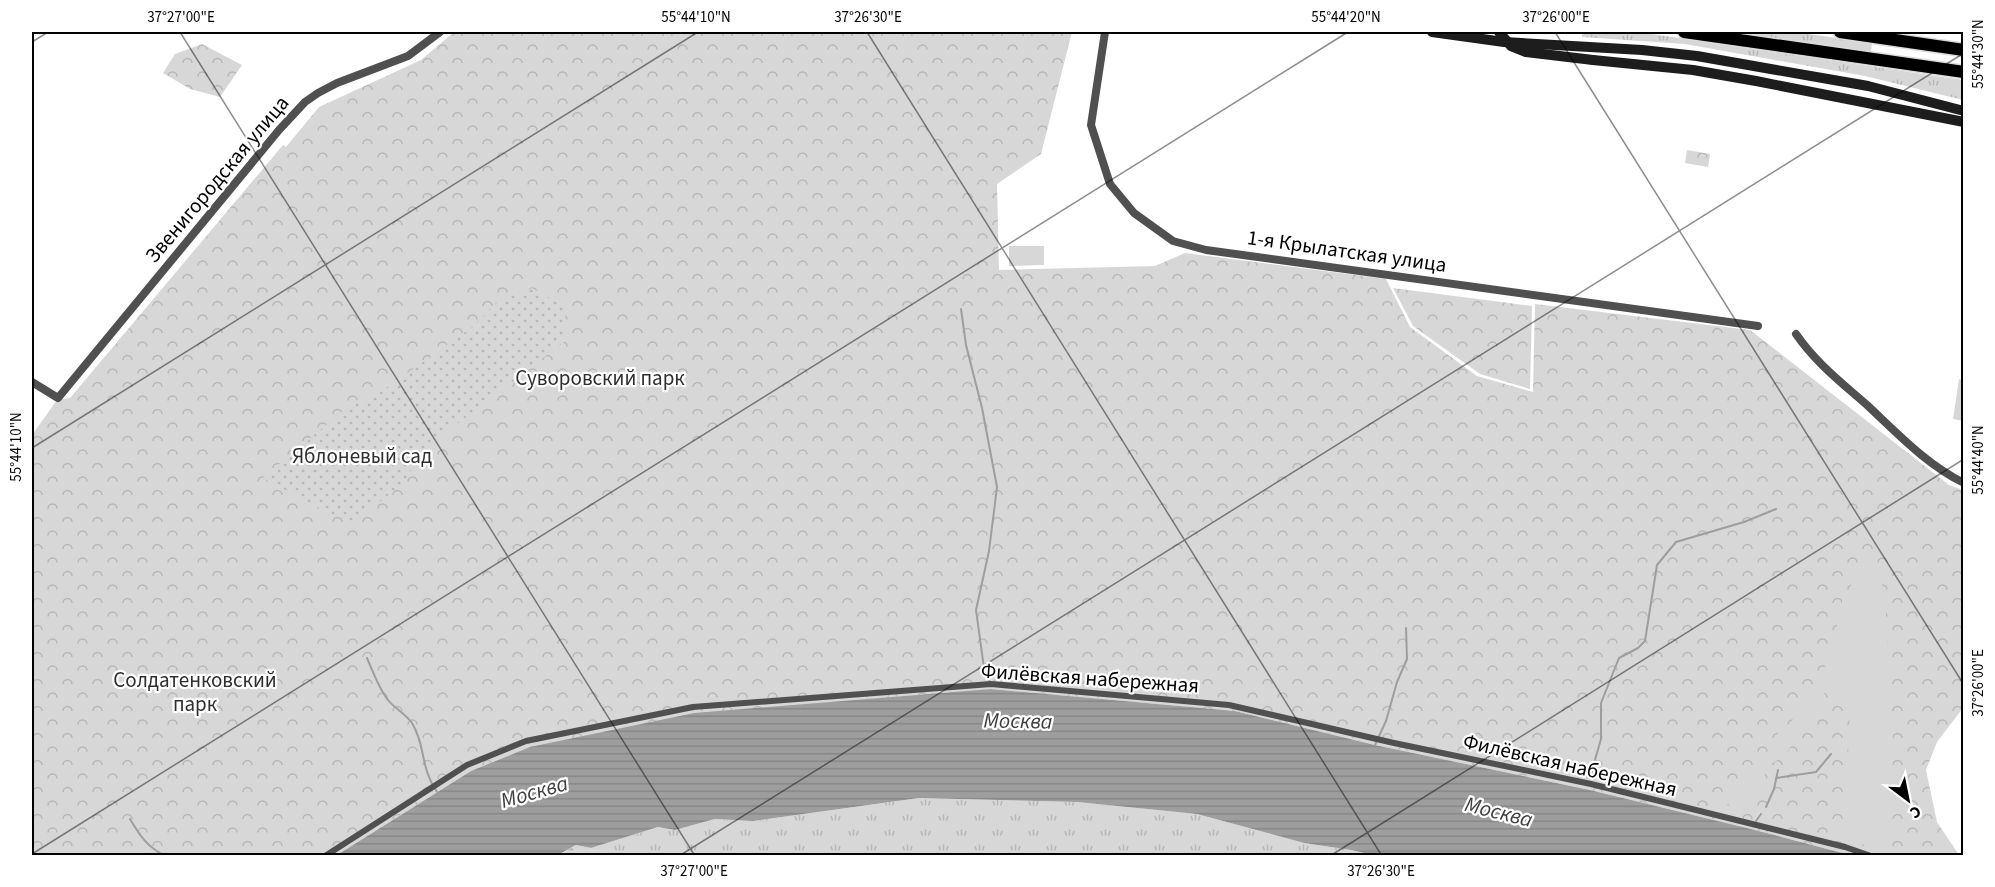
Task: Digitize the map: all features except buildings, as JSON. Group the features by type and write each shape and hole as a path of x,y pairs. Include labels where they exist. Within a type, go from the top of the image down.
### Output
{"main road":[{"path":"1432,32 1504,42 1642,50 1697,56 1868,87 1964,111"},
{"path":"1499,32 1511,46 1533,54 1693,70 1964,122"},
{"path":"1684,32 1964,72"},
{"path":"1840,32 1964,50"}],"street":[{"name":"Звенигородская улица","path":"32,382 58,398 279,130 305,102 336,83 413,54 440,32"},
{"name":"1-я Крылатская улица","path":"1105,32 1091,125 1095,142 1110,184 1134,213 1173,241 1206,250 1758,326"},
{"path":"1796,334 1809,353 1892,428 1946,474 1964,483"},
{"name":"Филёвская набережная","path":"325,855 467,765 526,741 693,707 991,684 1229,705 1394,743 1591,784 1871,855"}],"green space":[{"name":"Суворовский парк","path":"454,32 1072,32 1041,154 997,184 999,270 1155,266 1185,253 1386,279 1410,327 1477,376 1533,392 1535,304 1750,330 1949,485 1963,490 1963,708 1937,742 1926,770 1937,822 1959,855 1850,855 1590,790 1375,745 1235,711 991,689 471,771 337,855 32,856 32,435 57,400 70,398 283,145 286,147 319,107 421,60"},
{"path":"1582,32 1639,32 1963,80 1963,100 1865,76 1685,44 1582,37"},
{"path":"1734,32 1794,32 1872,43 1871,52"},
{"path":"202,44 242,65 220,97 190,89 163,73 175,54"},
{"path":"1687,150 1710,154 1708,167 1685,163"},
{"path":"1009,246 1044,246 1044,265 1009,266"},
{"name":"Яблоневый сад","path":"532,288 566,307 564,342 427,447 401,485 353,523 263,478 356,400 365,403 471,328 500,299"},
{"path":"1393,288 1532,306 1530,389 1480,374 1413,326"},
{"path":"1959,379 1963,380 1963,421 1953,419"},
{"path":"1870,555 1880,566 1886,615 1893,744 1892,841 1884,853 1844,837 1850,714 1844,701 1827,690 1816,707 1812,727 1797,736 1785,756 1769,765 1761,783 1737,807 1716,800 1764,757 1774,737 1791,722 1822,676 1838,622 1840,606"},
{"path":"919,798 1077,802 1197,814 1304,843 1373,855 595,856 591,848 658,827 675,830 715,819 753,821"},
{"path":"576,845 591,848 595,855 558,856"}],"water":[{"name":"Москва","path":"991,689 1235,711 1375,745 1590,790 1850,855 1373,855 1304,843 1197,814 1077,802 919,798 753,821 715,819 675,830 658,827 591,848 576,845 558,855 337,855 471,771 530,747 694,713"}],"waterway":[{"path":"961,309 966,345 982,408 997,487 989,551 976,610 984,668 990,676 989,681"},
{"path":"1590,777 1601,739 1601,703 1619,658 1638,648 1645,641 1657,565 1676,542 1744,522 1776,509"},
{"path":"1375,745 1386,721 1397,682 1407,659 1406,628"},
{"path":"367,658 385,696 412,723 428,774 437,792"},
{"path":"1776,778 1816,772 1831,754"},
{"path":"1766,807 1774,789 1778,770"},
{"path":"1756,821 1761,814"},
{"path":"130,819 145,841 166,856"}],"park label":[{"name":"Солдатенковский парк","path":"195,692"}]}
